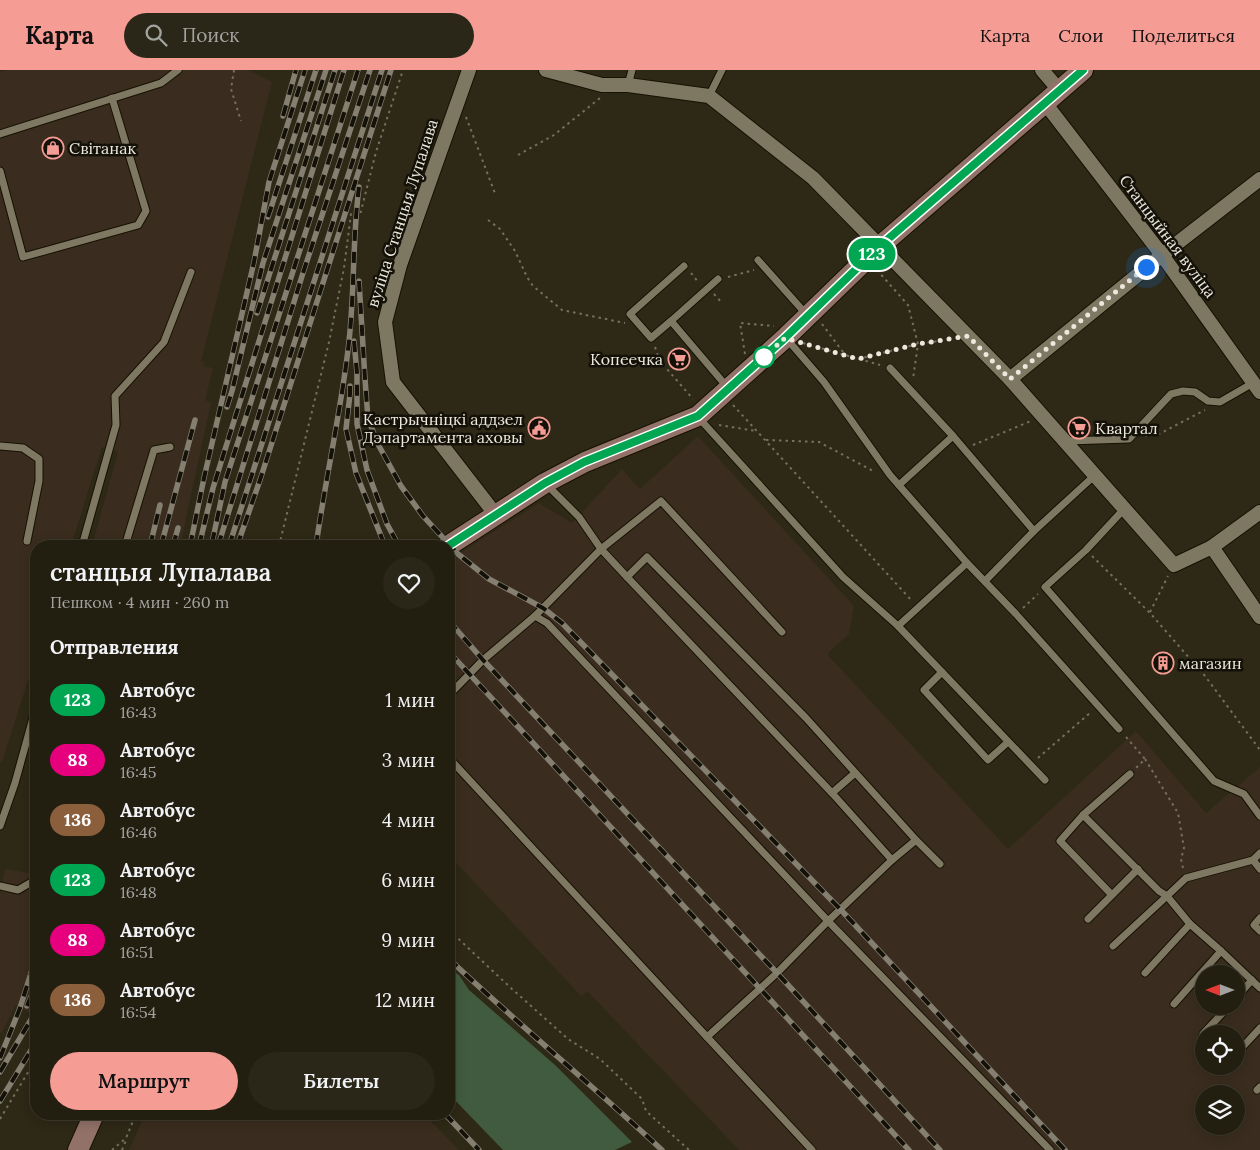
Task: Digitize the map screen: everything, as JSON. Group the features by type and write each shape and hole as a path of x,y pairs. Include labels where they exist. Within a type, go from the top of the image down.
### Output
{"main road":[{"path":"455,541 545,483 584,462 702,416 782,333 810,314 873,252 1083,70"},
{"path":"78,1150 91,1120"}],"street":[{"name":"вуліца Станцыя Лупалава","path":"468,70 400,265 385,322 393,382 496,515"},
{"path":"546,70 602,85 623,85 709,96 813,178 873,252 968,336 1010,379 1174,565 1212,547 1260,512"},
{"name":"Станцыйная вуліца","path":"1042,70 1052,97 1257,388"},
{"path":"1010,379 1162,255 1260,179"},
{"path":"1212,547 1260,617"}],"lane":[{"path":"0,134 161,83 178,70"},
{"path":"623,85 632,70"},
{"path":"709,96 722,70"},
{"path":"0,171 23,256 138,225 146,211 112,98"},
{"path":"758,260 810,314"},
{"path":"684,266 630,314 651,338 718,280"},
{"path":"84,540 116,425 115,396 164,342 191,272"},
{"path":"671,321 726,391"},
{"path":"782,333 824,382 890,475 1119,729"},
{"path":"890,368 953,436 1034,531"},
{"path":"1064,441 1129,438 1171,394 1183,391 1195,392 1208,401 1220,402 1257,388"},
{"path":"702,416 843,577 898,626 1045,780"},
{"path":"899,485 953,436"},
{"path":"0,446 23,448 39,459 39,481 27,541"},
{"path":"127,540 154,450 170,447"},
{"path":"984,581 1034,531 1094,476"},
{"path":"545,483 579,517 601,549 832,793 892,860"},
{"path":"455,689 483,660 535,616 601,549 661,501 782,632"},
{"path":"1124,509 1086,550 1045,587 1214,781 1244,794 1260,816"},
{"path":"627,577 647,557 806,718 940,864"},
{"path":"898,626 968,563"},
{"path":"535,616 547,623 828,921 1050,1150"},
{"path":"942,672 924,690 988,760 1008,742"},
{"path":"0,826 15,783 30,729"},
{"path":"455,764 812,1150"},
{"path":"832,793 855,773"},
{"path":"1112,894 1060,841 1083,815 1130,774"},
{"path":"1083,815 1159,891 1167,896 1190,924 1221,950 1260,988"},
{"path":"707,1037 778,973 828,921 892,860 916,840"},
{"path":"1113,946 1186,878 1254,860 1260,853"},
{"path":"1254,860 1260,869"},
{"path":"1088,919 1138,869"},
{"path":"0,886 18,890 30,883"},
{"path":"1260,918 1254,925 1260,931"},
{"path":"1145,974 1190,924"},
{"path":"1174,1004 1221,950"},
{"path":"1245,988 1252,980"},
{"path":"1211,1025 1221,1015"},
{"path":"1245,1044 1260,1028"}],"path":[{"path":"234,70 231,89 241,121"},
{"path":"280,540 329,342 344,268 351,214 360,215 376,152 403,70"},
{"path":"518,154 554,135 623,85"},
{"path":"459,98 496,196"},
{"path":"488,220 500,229 515,251 533,286 562,310 640,326"},
{"path":"873,252 908,305 918,344 911,391"},
{"path":"684,266 706,290"},
{"path":"718,280 764,267"},
{"path":"810,314 846,356"},
{"path":"746,356 740,323 782,333 846,356 890,368"},
{"path":"858,359 918,344 968,336"},
{"path":"651,338 660,361 702,416 758,431"},
{"path":"726,391 766,440 919,608"},
{"path":"1129,438 1159,434 1220,402"},
{"path":"964,449 1043,416"},
{"path":"766,440 819,442 875,472"},
{"path":"1086,550 1150,613 1205,676 1260,750"},
{"path":"1150,613 1174,565"},
{"path":"1016,614 1045,587"},
{"path":"1031,765 1097,706"},
{"path":"1119,729 1145,759 1178,813 1184,848 1181,859 1186,878"},
{"path":"1130,774 1145,759"},
{"path":"455,936 512,990 568,1039 600,1059 642,1100 646,1111 689,1150"},
{"path":"0,1119 30,1069"},
{"path":"122,1150 134,1120"},
{"path":"112,1150 126,1138"}],"shaded area":[{"path":"8,70 247,70 272,82 201,362 205,361 203,366 213,368 205,400 211,403 181,540 94,540 118,452 102,447 73,540 30,540 30,674 2,762 0,763 0,72"},
{"path":"698,436 854,606 849,634 827,654 1008,849 1136,731 1206,813 1260,767 1260,1150 739,1150 588,992 581,996 455,861 455,556 539,503 572,523 622,469 640,489"},
{"path":"5,869 29,873 30,869 30,1013 15,1006 2,1032 0,1032 0,893"},
{"path":"142,1120 430,1120 459,1150 129,1150"}],"green space":[{"path":"455,972 469,990 555,1065 632,1142 615,1150 503,1150 455,1100"}],"railway":[{"path":"283,116 296,70"},
{"path":"191,540 254,262 269,182 305,70"},
{"path":"268,217 316,70"},
{"path":"227,407 263,263 326,70"},
{"path":"257,313 335,70"},
{"path":"200,540 213,488 344,70"},
{"path":"213,540 225,482 358,70"},
{"path":"220,540 303,273 370,70"},
{"path":"231,540 382,70"},
{"path":"239,540 391,70"},
{"path":"317,540 348,350 359,187"},
{"path":"359,281 368,419 379,446 401,486 423,516 445,540"},
{"path":"354,341 357,373 357,424 367,470 387,524 396,540"},
{"path":"350,386 346,429 356,473 383,540"},
{"path":"163,540 195,420"},
{"path":"151,540 160,505"},
{"path":"175,540 178,528"},
{"path":"455,551 489,579 543,608 562,623 841,910 1065,1150"},
{"path":"455,628 940,1150"},
{"path":"455,658 909,1150"},
{"path":"455,964 662,1150"},
{"path":"0,1058 20,1008 30,976"},
{"path":"27,1006 30,999"},
{"path":"0,1072 30,1021"},
{"path":"0,1101 30,1052"},
{"path":"451,1120 479,1150"}],"bus line":[{"name":"123","path":"455,541 545,483 584,462 698,416 785,338 880,246 1083,70"}],"place":[{"name":"Світанак","path":"53,148"},
{"name":"Копеечка","path":"679,359"},
{"name":"Кастрычніцкі аддзел Дэпартамента аховы","path":"539,428"},
{"name":"Квартал","path":"1079,428"},
{"name":"магазин","path":"1163,663"}],"route":[{"path":"764,357 757,363 785,338 858,359 893,349 968,336 1010,379 1146,267"}]}
